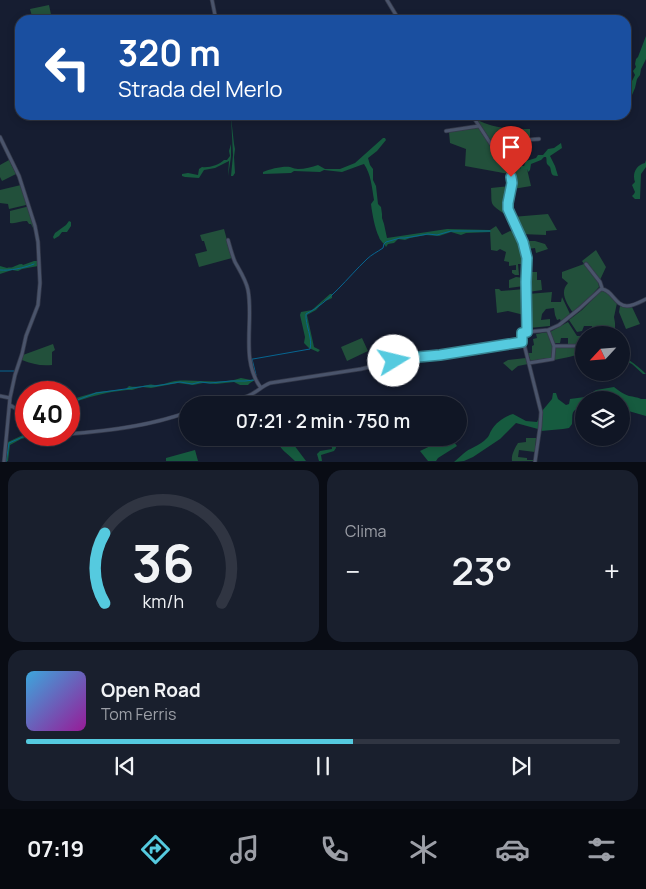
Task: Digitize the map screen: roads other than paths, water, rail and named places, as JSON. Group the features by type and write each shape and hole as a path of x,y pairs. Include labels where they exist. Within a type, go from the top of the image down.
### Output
{"street":[{"path":"212,0 215,15"},
{"path":"387,0 396,15"},
{"path":"475,120 511,177 512,183 508,209 523,242 526,254 527,332"},
{"path":"446,131 479,126"},
{"path":"0,136 19,176 35,226 39,250 39,299 15,375 10,398 4,462"},
{"path":"490,142 539,139"},
{"path":"228,240 248,288 250,361 253,375 261,388"},
{"path":"586,264 600,282 602,288 607,290 622,305 630,305 646,299"},
{"path":"535,462 541,416 529,363 522,342 522,333 548,330 559,325 602,288"},
{"path":"529,363 553,360 554,346 548,330"},
{"path":"246,396 270,384 361,369 407,358 440,355 522,342"},
{"path":"554,346 575,346"},
{"path":"0,396 10,398"},
{"path":"10,405 15,408"},
{"path":"80,433 136,426 179,415"}],"waterway":[{"path":"256,375 252,359 310,349 306,314 331,296 367,259 383,248 386,242 400,238 428,234 437,235 451,231 490,231"},
{"path":"0,270 17,269 34,264"},
{"path":"0,371 14,371"},
{"path":"80,399 96,393 180,382 192,384 254,380"},
{"path":"6,462 9,443 15,440"}]}
